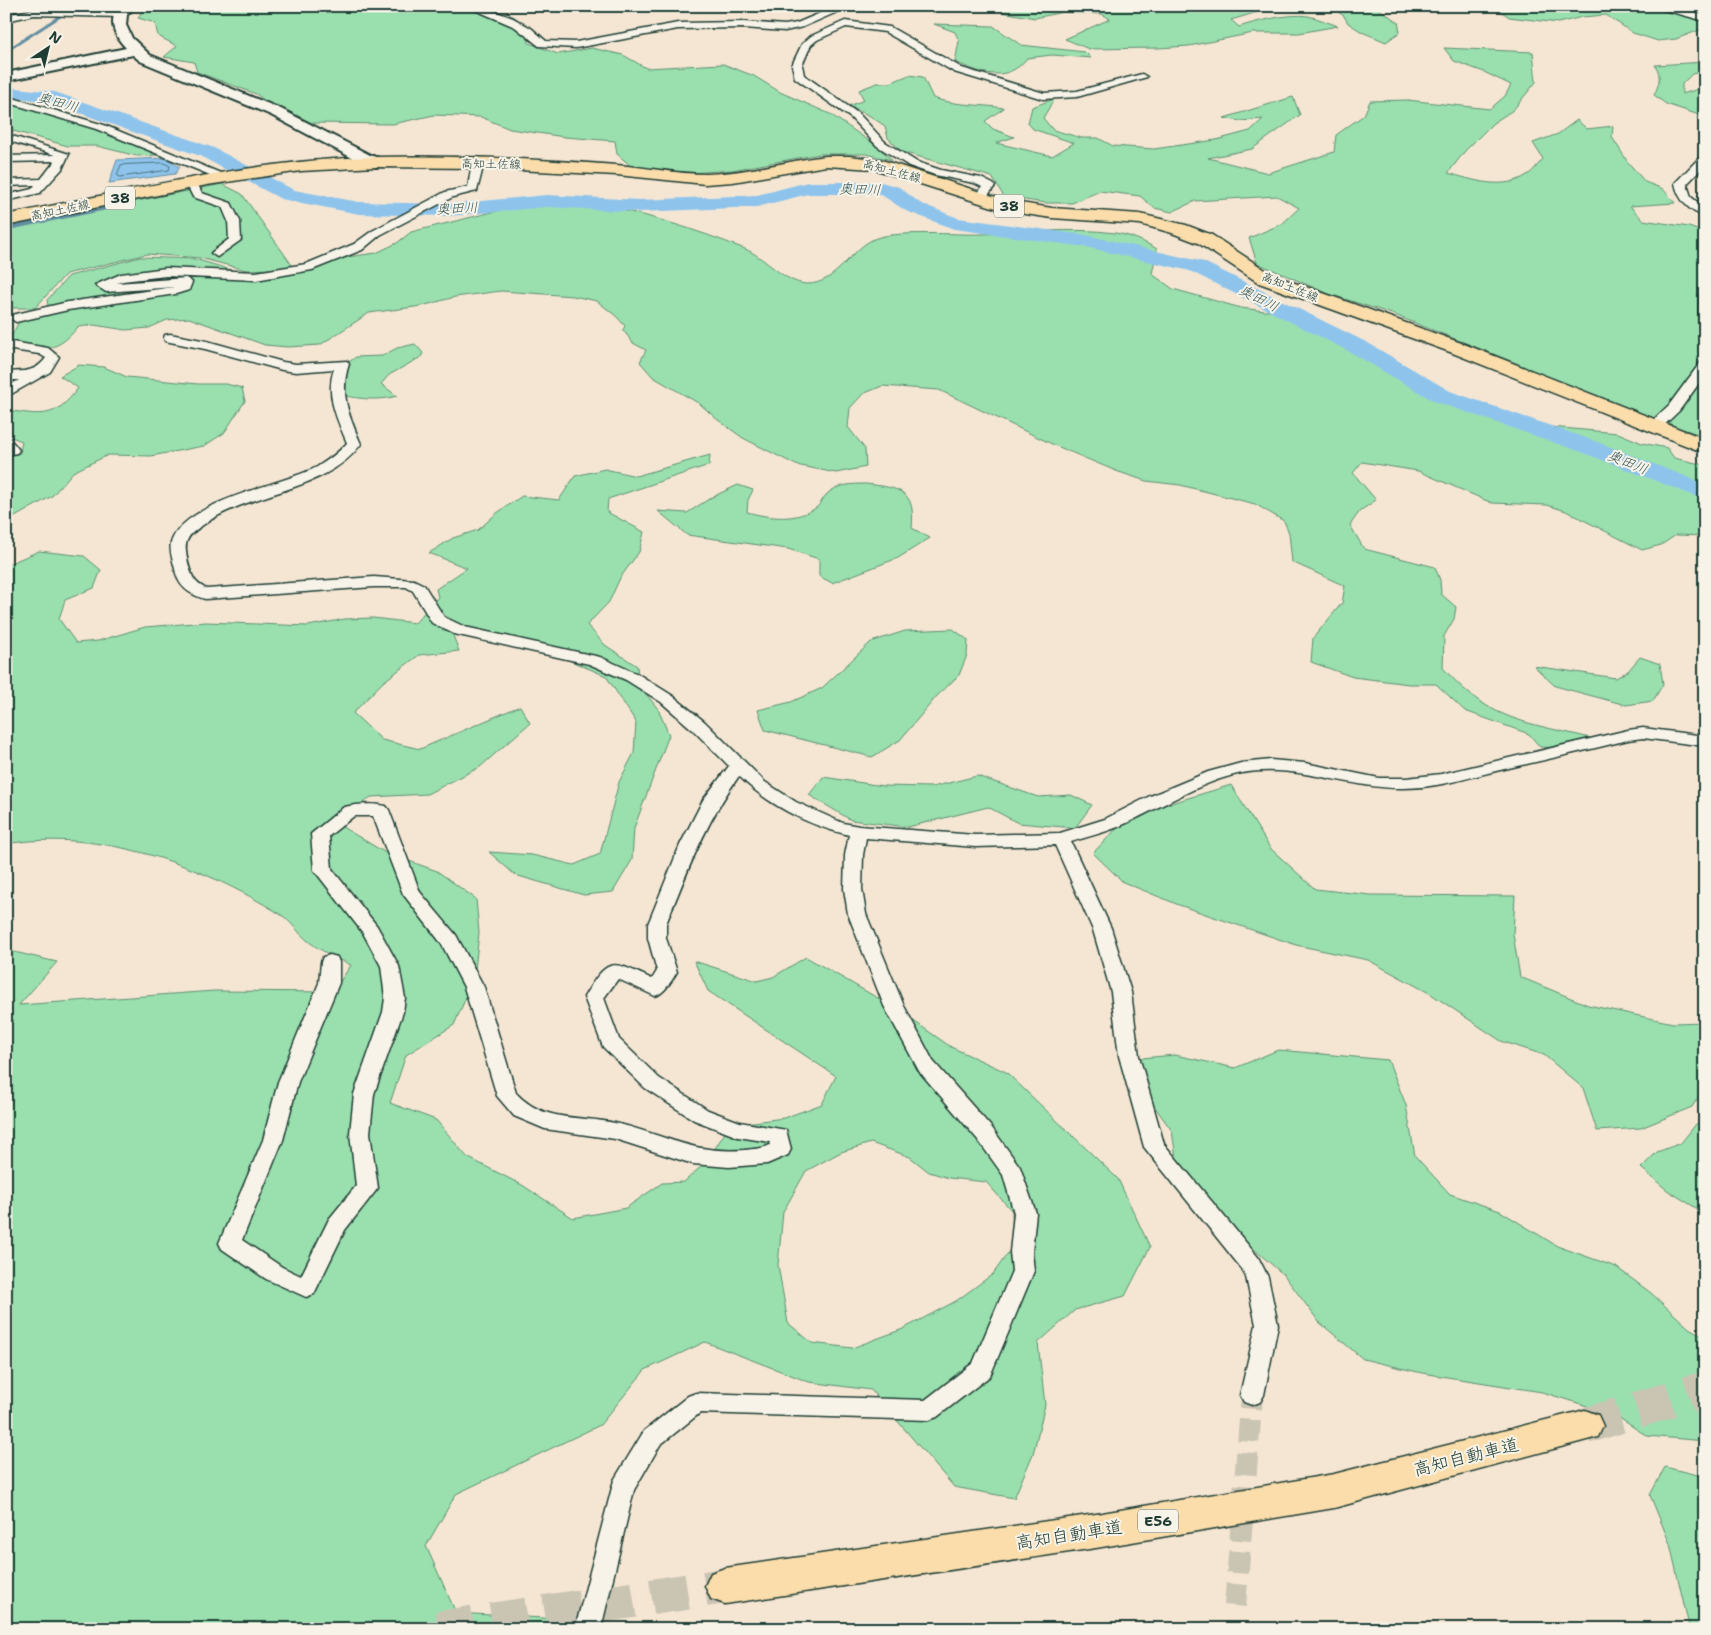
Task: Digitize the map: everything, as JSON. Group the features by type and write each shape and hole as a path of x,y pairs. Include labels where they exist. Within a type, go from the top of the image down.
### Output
{"main road":[{"name":"高知土佐線","path":"6,221 192,183 275,170 331,164 376,162 478,163 618,170 705,179 733,177 795,165 849,161 876,164 1005,206 1052,213 1140,219 1179,228 1205,239 1266,279 1457,348 1705,446"},
{"name":"高知自動車道","path":"725,1586 1096,1532 1334,1491 1585,1426"}],"street":[{"path":"471,6 517,23 531,30 544,44 552,45 596,42 678,26 744,25 785,28 843,8 844,24"},
{"path":"1654,6 1705,18"},
{"path":"6,18 40,11 124,10 119,25 126,40 135,50 153,62 276,112 376,162"},
{"path":"981,197 989,186 977,180 939,173 913,164 881,144 850,112 799,76 797,65 808,44 814,38 844,24 886,29 906,38 958,70 1043,96 1077,94 1142,77"},
{"path":"6,77 135,50"},
{"path":"6,99 100,127 228,177"},
{"path":"6,136 64,154 58,167 36,190 6,198"},
{"path":"331,164 346,156 347,149"},
{"path":"6,159 62,158"},
{"path":"1705,158 1681,184 1682,194 1686,200 1705,213"},
{"path":"11,319 68,306 176,290 185,286 186,282 106,288 101,285 121,278 190,272 256,276 308,267 358,247 376,233 449,194 473,189 478,163"},
{"path":"6,183 43,182"},
{"path":"192,183 197,195 227,205 234,221 235,240 217,253"},
{"path":"1705,295 1705,330"},
{"path":"170,338 207,345 282,366 342,364 337,376 335,392 354,444 347,452 304,478 235,499 201,517 181,536 177,547 184,580 190,588 205,594 374,582 409,583 419,588 438,620 460,631 594,660 632,677 667,699 699,726 759,786 790,806 838,827 860,832 975,841 1061,840 1111,822 1154,801 1214,776 1241,768 1271,765 1305,768 1379,783 1406,783 1441,779 1628,735 1643,733 1705,742"},
{"path":"6,345 43,351 53,357 37,375 6,393"},
{"path":"1654,427 1674,408 1705,366"},
{"path":"6,376 37,375"},
{"path":"6,443 12,450 6,452"},
{"path":"330,962 329,983 288,1082 273,1140 230,1243 274,1273 306,1288 337,1224 367,1188 360,1133 364,1094 393,1012 395,998 390,966 370,930 323,870 320,834 350,811 380,810 412,894 449,940 474,987 507,1096 521,1111 545,1121 615,1130 693,1156 729,1159 767,1156 781,1149 779,1136 738,1129 701,1115 652,1083 610,1042 594,997 615,970 655,989 667,972 657,938 658,924 689,845 712,800 738,765"},
{"path":"588,1629 623,1488 652,1438 696,1403 929,1410 982,1369 1023,1271 1021,1252 1025,1213 1013,1173 985,1134 926,1066 894,1006 858,914 853,889 854,854 860,832"},
{"path":"1061,840 1098,923 1102,928 1121,992 1129,1056 1154,1147 1250,1263 1257,1277 1267,1325 1252,1395"}],"green space":[{"path":"145,6 470,6 500,12 515,17 521,23 526,31 529,43 558,54 592,48 623,55 646,68 723,64 754,76 780,92 830,114 878,147 892,160 866,154 820,154 732,170 690,173 632,167 617,154 615,141 565,137 510,129 481,117 434,115 393,124 312,123 273,107 256,94 197,72 194,62 164,57 177,46 158,36 155,23 138,18"},
{"path":"1015,6 1258,6 1261,11 1231,20 1239,27 1274,18 1301,15 1338,26 1299,33 1253,33 1189,46 1089,49 1065,39 1110,19 1102,14 1063,12 1035,18 1002,12"},
{"path":"1329,6 1376,7 1398,22 1400,32 1386,42 1362,32 1348,23 1344,16"},
{"path":"1501,6 1657,6 1695,13 1705,10 1705,28 1676,39 1658,41 1633,33 1606,15 1582,17 1558,23 1509,17 1497,8"},
{"path":"934,24 993,26 1021,45 1085,52 1091,58 1052,55 1027,58 1019,66 1002,74 983,72 955,62 959,41 955,32"},
{"path":"1444,48 1533,52 1536,82 1513,110 1493,123 1465,151 1448,173 1488,183 1518,180 1531,172 1543,159 1533,143 1558,134 1577,120 1587,129 1613,126 1612,137 1627,161 1645,182 1663,189 1675,203 1630,206 1643,220 1689,227 1705,233 1705,436 1605,406 1516,363 1392,314 1329,294 1257,263 1249,238 1282,224 1299,208 1277,196 1195,201 1172,212 1154,208 1140,196 1100,191 1072,203 1046,203 1004,197 992,177 902,152 888,138 885,126 849,106 864,100 859,90 877,83 890,83 909,75 923,77 933,98 959,104 1004,108 985,121 993,129 1014,137 996,143 1052,156 1074,143 1033,129 1028,123 1032,107 1054,99 1043,118 1053,130 1082,138 1098,138 1113,146 1154,149 1216,140 1250,131 1263,119 1240,121 1224,118 1293,97 1300,115 1252,149 1208,158 1268,173 1334,152 1336,135 1364,115 1370,101 1407,100 1490,109 1505,96 1511,85 1484,72 1454,61"},
{"path":"1705,62 1705,71 1692,74 1682,84 1682,94 1705,87 1705,117 1666,104 1654,95 1659,80 1655,65"},
{"path":"6,102 58,110 96,122 152,144 159,155 137,156 97,146 68,146 6,129"},
{"path":"222,184 242,194 294,268 246,270 200,258 147,254 66,274 35,308 6,308 6,227"},
{"path":"529,203 585,203 605,206 666,222 706,234 745,249 790,279 807,284 827,278 865,244 883,236 1066,230 1098,231 1126,235 1157,249 1152,274 1173,289 1241,308 1265,311 1293,310 1371,354 1419,386 1468,406 1550,427 1618,433 1642,443 1667,448 1674,458 1705,465 1705,536 1676,535 1661,545 1642,550 1566,511 1547,505 1492,503 1418,471 1362,462 1353,473 1376,500 1360,511 1350,525 1364,549 1435,567 1440,580 1441,594 1456,607 1454,619 1444,636 1443,668 1469,693 1499,712 1524,722 1590,738 1559,748 1540,747 1529,734 1465,711 1436,684 1409,684 1353,677 1311,662 1313,638 1342,603 1345,586 1292,562 1289,533 1284,521 1255,504 1180,485 1146,481 1116,471 1054,445 939,390 882,386 863,394 850,408 848,427 865,449 866,467 836,473 796,465 743,438 700,404 653,377 640,362 646,350 633,343 623,330 625,326 616,316 597,301 573,296 501,291 455,297 422,306 369,313 320,345 288,347 265,345 189,318 167,320 149,328 126,330 94,325 78,327 62,343 46,348 29,347 8,342 20,320 48,306 47,300 69,276 140,257 195,259 238,272 265,276 318,261 376,253 397,243 411,232"},
{"path":"415,344 423,353 421,357 389,375 381,384 397,396 373,399 335,394 343,366 356,357 382,356 397,348"},
{"path":"79,365 104,367 127,377 198,384 226,384 242,388 245,401 224,433 204,446 151,456 108,455 73,472 52,496 6,522 6,456 20,453 22,441 6,435 6,410 38,414 46,413 62,406 78,388 60,376"},
{"path":"710,455 709,465 608,499 607,512 644,532 639,552 620,578 609,602 587,625 605,645 637,666 639,685 658,709 669,735 634,828 632,860 613,892 584,895 515,875 489,852 532,855 574,865 600,854 619,782 634,753 636,722 606,676 545,650 493,643 471,628 452,633 459,651 419,655 383,682 353,713 382,740 420,749 520,706 530,723 480,767 427,794 371,797 334,822 384,852 437,871 476,899 479,933 474,979 454,1025 406,1055 390,1103 436,1120 467,1157 522,1185 573,1218 626,1208 662,1183 684,1182 706,1162 730,1125 784,1118 822,1104 836,1076 708,991 694,961 757,981 773,977 806,957 895,1008 951,1047 1006,1072 1118,1179 1150,1247 1125,1296 1075,1310 1038,1343 1045,1405 1033,1454 1014,1498 954,1487 871,1390 809,1382 705,1342 645,1370 600,1425 456,1494 426,1546 456,1613 561,1619 562,1629 6,1629 6,950 57,962 19,1005 214,991 333,992 351,965 313,945 280,914 217,880 184,866 114,846 78,841 42,840 6,844 6,565 39,551 84,556 101,570 94,588 65,600 59,619 76,643 98,641 145,627 206,622 308,626 345,619 373,618 415,623 438,597 436,589 467,568 429,553 453,538 478,530 497,513 522,496 559,500 575,476 605,469 636,476","holes":["871,1143 910,1157 929,1172 949,1178 986,1182 1012,1211 1013,1246 993,1274 956,1301 903,1329 852,1348 812,1343 788,1323 778,1265 783,1212 806,1171 841,1152"]},
{"path":"866,484 888,487 903,493 908,498 911,506 913,515 912,528 930,538 898,558 832,583 819,576 819,559 788,549 687,535 658,511 687,513 712,497 738,485 753,490 748,500 747,512 774,517 792,517 809,512 817,507 830,491 845,485"},
{"path":"953,629 968,640 967,655 959,675 937,696 900,740 872,757 765,730 758,710 791,702 822,688 871,642 905,631"},
{"path":"1640,657 1660,664 1663,684 1653,701 1626,705 1555,686 1534,666 1616,678 1628,671"},
{"path":"977,776 1038,797 1071,795 1092,805 1075,828 1018,823 988,807 908,827 851,820 809,795 823,777 883,786 932,787"},
{"path":"1231,785 1270,848 1315,889 1371,895 1515,896 1513,934 1520,977 1588,1005 1673,1023 1705,1022 1705,1087 1692,1107 1641,1128 1597,1131 1583,1088 1544,1055 1501,1041 1431,994 1368,960 1296,945 1179,905 1123,882 1093,853 1121,824 1165,805"},
{"path":"1278,1050 1388,1060 1406,1105 1415,1156 1450,1194 1500,1211 1557,1246 1616,1267 1651,1293 1689,1328 1705,1337 1705,1441 1647,1436 1613,1414 1542,1392 1422,1373 1363,1359 1319,1322 1284,1275 1219,1219 1178,1171 1172,1131 1147,1096 1130,1059 1175,1055 1235,1068"},
{"path":"1705,1120 1705,1210 1701,1211 1667,1190 1641,1168 1657,1152 1681,1143 1696,1124"},
{"path":"1665,1467 1705,1477 1705,1629 1691,1629 1689,1626 1670,1544 1650,1495"}],"water":[{"path":"166,158 180,167 175,174 109,183 117,160"}],"waterway":[{"path":"6,51 76,6"},
{"name":"奥田川","path":"6,92 49,96 207,152 288,195 359,208 449,210 547,201 640,206 757,201 808,188 881,188 892,191 913,207 954,223 1086,241 1197,266 1360,348 1442,396 1592,448 1705,493"},
{"path":"6,229 104,209"}],"tunnel":[{"path":"1585,1426 1705,1389"},
{"path":"1235,1606 1252,1395"},
{"path":"438,1629 725,1586"}]}
